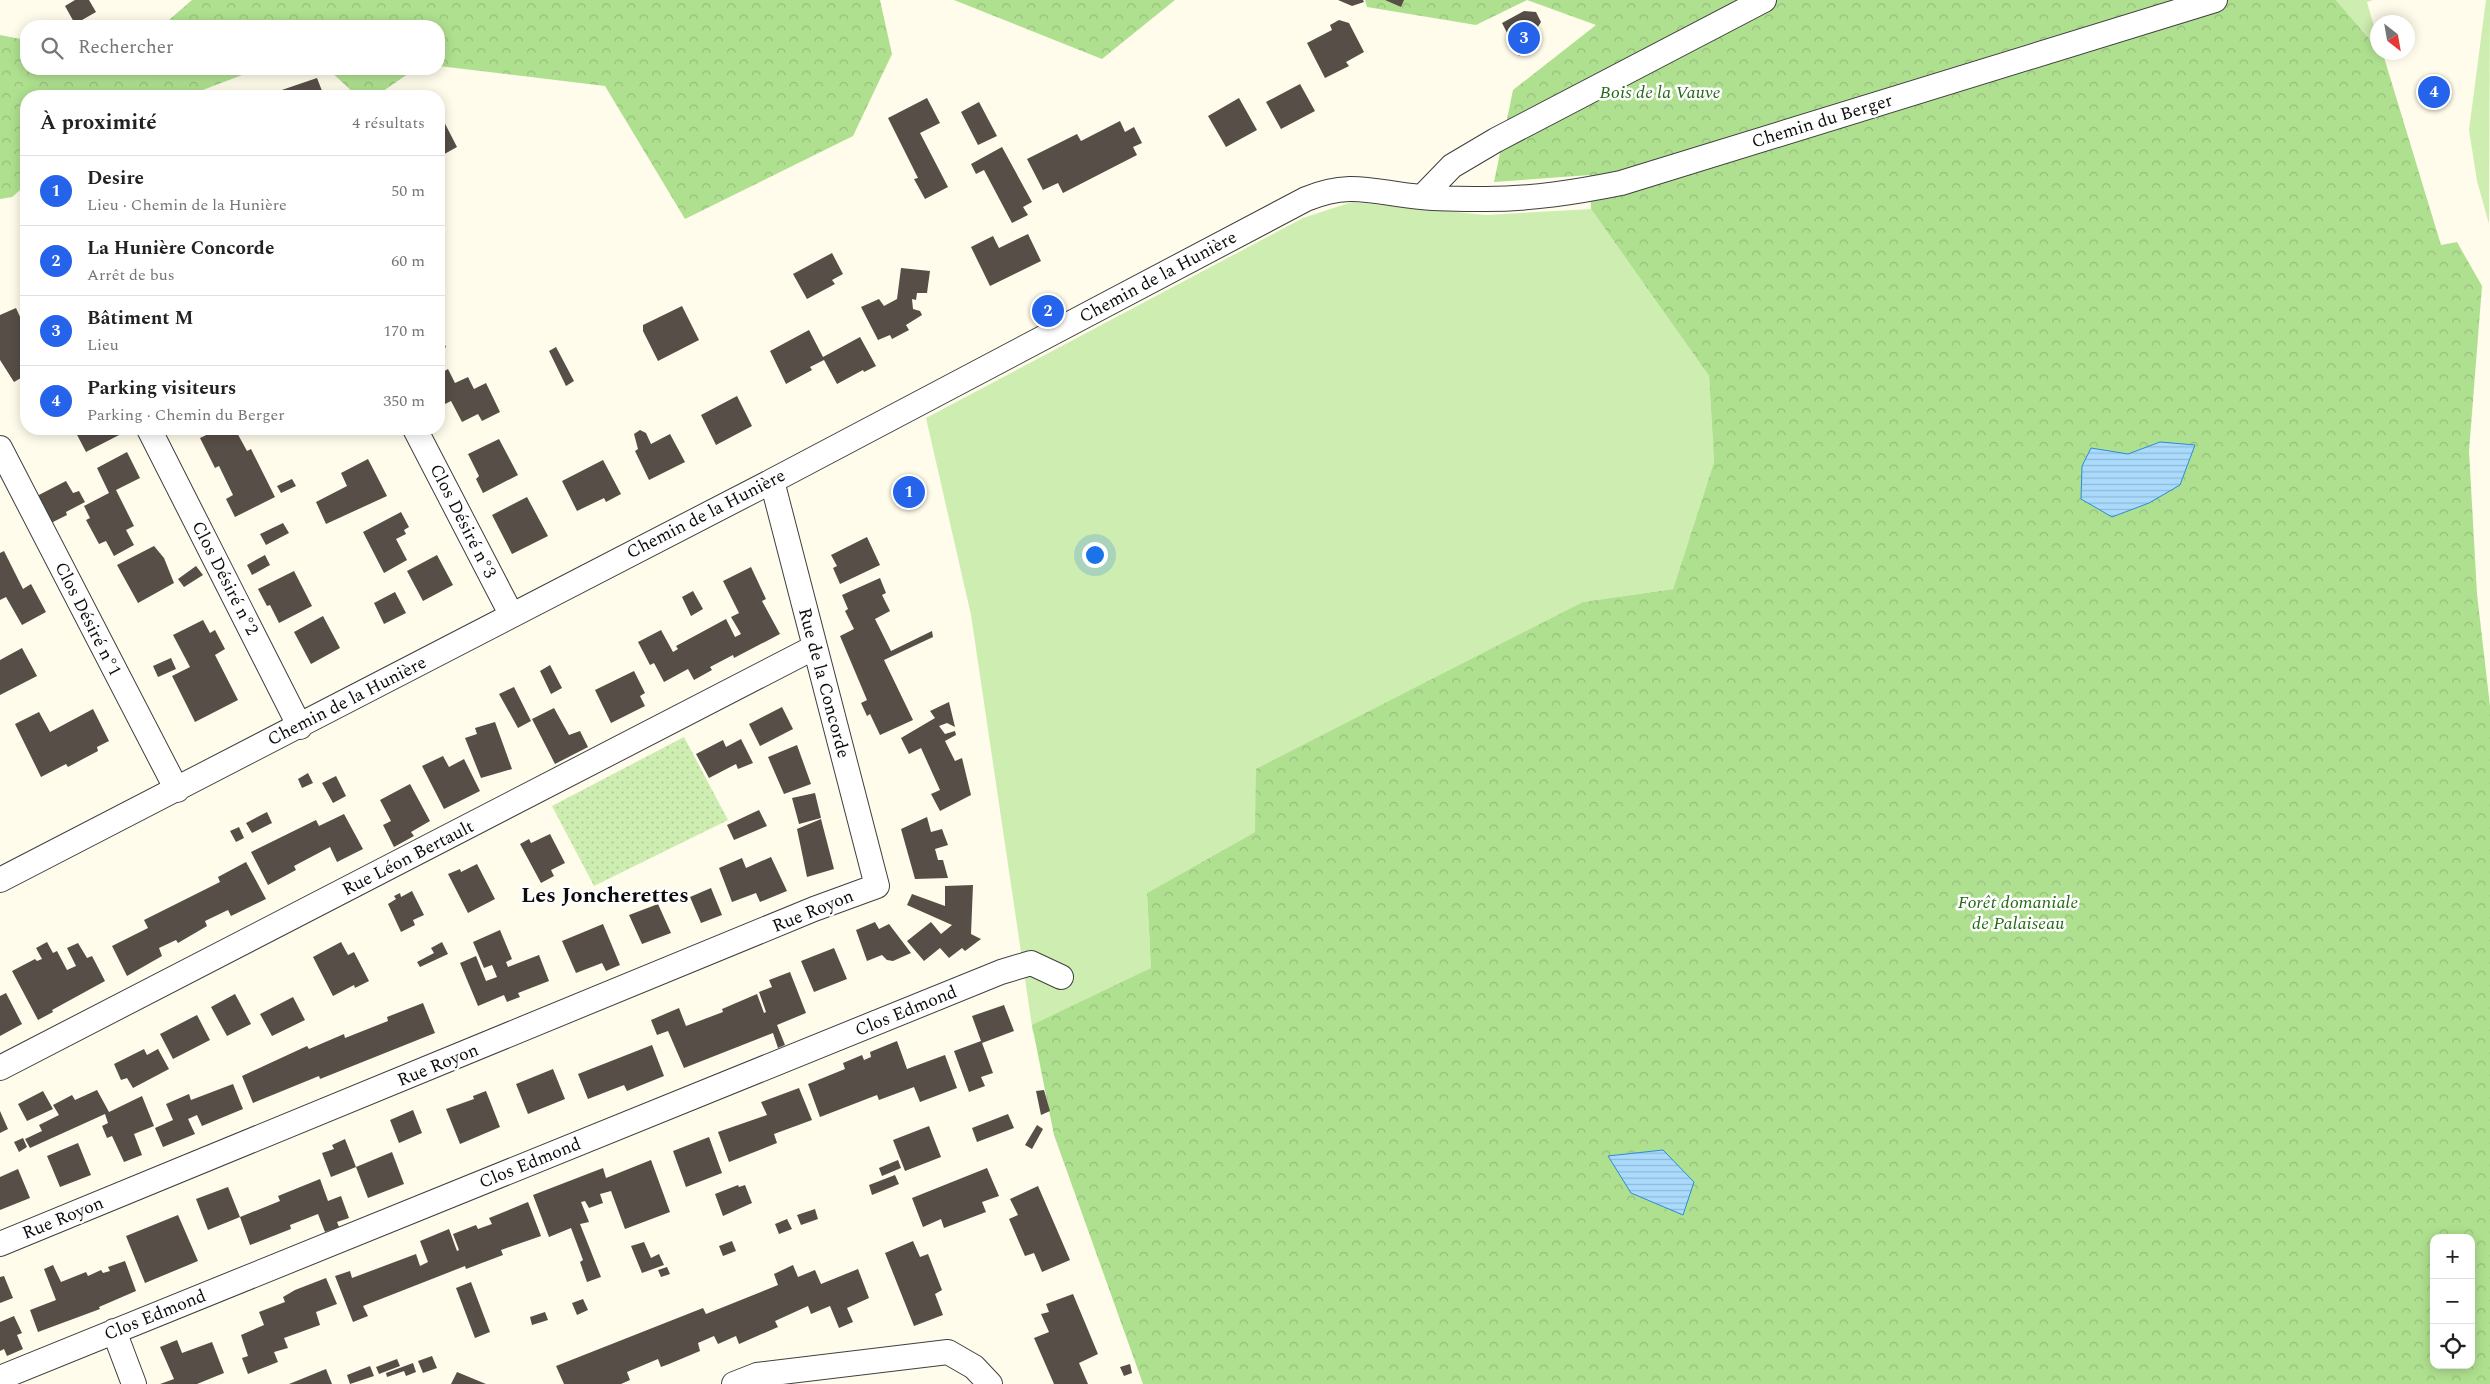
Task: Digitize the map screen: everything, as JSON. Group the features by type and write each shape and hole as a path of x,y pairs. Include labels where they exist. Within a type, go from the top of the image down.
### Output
{"street":[{"path":"1422,197 1452,166 1496,140 1764,0"},
{"name":"Chemin du Berger","path":"1422,197 1486,199 1560,195 1622,183 2215,0"},
{"name":"Chemin de la Hunière","path":"0,880 300,726 511,614 772,481 1306,199 1328,190 1351,187 1422,197"},
{"name":"Clos Désiré n°2","path":"153,435 300,726"},
{"name":"Clos Désiré n°3","path":"418,435 511,614"},
{"name":"Clos Désiré n°1","path":"0,448 177,790"},
{"name":"Rue de la Concorde","path":"772,481 877,886"},
{"name":"Rue Léon Bertault","path":"0,1068 815,647"},
{"name":"Rue Royon","path":"0,1244 814,909 877,886"},
{"name":"Clos Edmond","path":"0,1378 1001,972 1031,963 1061,977"},
{"path":"114,1331 134,1384"},
{"path":"734,1384 757,1375 948,1352 974,1367 990,1384"}],"green space":[{"path":"192,0 880,0 892,54 853,136 685,219 605,86 445,67 445,20 169,20"},
{"path":"954,0 1175,0 1102,59"},
{"path":"1365,0 1527,0 1476,25 1367,7"},
{"name":"Forêt domaniale de Palaiseau","path":"1527,0 2336,0 2370,40 2370,60 2385,60 2441,245 2457,242 2482,286 2469,451 2477,594 2490,706 2490,1384 1143,1384 1054,1135 1032,1025 1151,968 1147,893 1255,832 1256,769 1583,602 1673,589 1714,462 1709,376 1591,209 1590,175 1494,182 1513,90 1596,25"},
{"path":"2336,0 2373,0 2367,2 2371,15 2370,40"},
{"path":"2486,0 2490,0 2489,224 2477,181 2469,130"},
{"path":"0,35 20,39 20,75 242,75 203,90 20,90 20,190 12,197 0,199"},
{"path":"334,75 406,75 385,90 351,90"},
{"path":"1352,202 1486,215 1591,209 1709,376 1714,462 1673,589 1583,602 1255,832 1147,893 1151,968 1033,1033 971,615 926,418 1303,218"},
{"path":"684,737 728,820 594,886 552,806"}],"water":[{"path":"2160,442 2195,445 2180,485 2149,503 2112,517 2081,499 2082,466 2091,448 2128,454"},
{"path":"1663,1150 1694,1182 1683,1215 1631,1193 1608,1156"}],"building":[{"path":"75,0 89,0 96,12 82,20 73,20 65,6"},
{"path":"1338,0 1363,0 1364,2 1352,6"},
{"path":"1385,0 1404,0 1401,7"},
{"path":"1524,11 1536,12 1541,22 1534,33 1540,44 1519,56 1502,23"},
{"path":"1339,20 1349,23 1364,52 1346,62 1349,66 1325,78 1307,43 1332,30 1330,25"},
{"path":"317,78 322,90 282,90"},
{"path":"1300,84 1315,111 1281,129 1266,102"},
{"path":"927,98 940,123 920,133 948,187 925,199 914,179 918,178 888,118"},
{"path":"1239,98 1257,130 1226,147 1208,116"},
{"path":"979,102 997,136 978,145 961,112"},
{"path":"1120,121 1125,132 1134,127 1142,143 1133,147 1137,155 1063,193 1058,183 1043,190 1027,159 1077,134 1081,141"},
{"path":"445,124 457,147 445,154"},
{"path":"1002,147 1032,202 1023,207 1028,215 1012,223 984,170 976,174 971,164"},
{"path":"1028,234 1041,261 990,286 971,247 993,236 999,248"},
{"path":"832,253 843,274 832,280 835,284 807,299 793,274"},
{"path":"901,268 930,271 927,293 917,293 916,300 912,299 913,309 920,311 922,315 906,325 909,330 892,339 890,335 878,340 861,307 879,299 884,306 897,299"},
{"path":"682,306 699,340 658,361 643,331 643,325"},
{"path":"16,308 20,317 20,378 14,382 0,360 0,315"},
{"path":"809,330 823,357 860,337 876,366 864,372 863,370 837,384 824,360 810,367 812,370 786,384 770,351"},
{"path":"556,347 574,381 566,386 549,351"},
{"path":"448,369 455,383 468,377 474,389 486,383 500,412 482,421 478,414 462,422 451,401 445,404 445,371"},
{"path":"737,396 752,426 716,445 701,415"},
{"path":"640,430 646,433 651,444 670,434 685,462 649,480 635,451 638,449 634,434"},
{"path":"77,435 119,435 86,452"},
{"path":"206,435 238,435 247,451 251,449 275,497 235,517 226,499 233,495 219,466 215,468 200,438"},
{"path":"499,439 518,475 483,493 476,479 479,476 468,454"},
{"path":"127,452 140,478 116,490 134,526 126,530 134,545 114,556 106,541 99,544 86,520 90,518 84,506 109,493 97,468"},
{"path":"368,459 387,496 326,524 316,502 347,486 341,473"},
{"path":"603,460 621,494 606,502 604,498 577,511 562,481"},
{"path":"292,479 296,486 281,493 277,486"},
{"path":"66,481 73,493 79,491 85,502 66,512 67,515 49,524 35,497"},
{"path":"911,482 918,494 907,501 899,490"},
{"path":"527,497 548,536 512,554 492,515"},
{"path":"401,512 409,527 404,530 406,534 396,539 407,560 384,573 363,532"},
{"path":"283,523 289,533 266,545 260,534"},
{"path":"867,537 880,565 840,584 833,568 837,566 831,555"},
{"path":"154,546 164,558 174,583 138,603 117,565"},
{"path":"4,551 23,589 31,584 46,612 22,625 6,597 0,600 0,553"},
{"path":"265,555 270,565 252,575 247,565"},
{"path":"437,555 453,585 423,601 407,571"},
{"path":"196,566 203,575 184,587 178,579"},
{"path":"751,567 766,599 762,601 780,634 734,658 733,655 710,667 712,670 694,680 688,669 664,682 654,663 650,665 638,642 661,630 673,652 678,649 676,646 726,619 735,637 741,634 731,617 739,613 723,581"},
{"path":"294,571 312,606 279,623 270,605 267,606 258,589"},
{"path":"880,578 886,593 882,595 890,611 875,619 891,651 932,631 933,637 884,660 913,720 880,735 870,714 867,716 861,703 867,700 840,636 854,629 845,611 848,609 842,595"},
{"path":"693,591 703,609 691,616 682,597"},
{"path":"395,592 406,613 384,624 374,603"},
{"path":"323,616 340,648 311,664 294,632"},
{"path":"203,620 210,633 215,630 225,649 215,655 238,700 195,722 172,676 190,667 173,635"},
{"path":"22,648 37,676 0,695 0,660"},
{"path":"171,658 176,669 158,677 153,666"},
{"path":"550,665 562,688 551,694 540,671"},
{"path":"634,671 645,693 640,696 645,706 611,723 595,690"},
{"path":"514,687 531,721 518,728 499,694"},
{"path":"949,702 955,727 947,723 939,726 945,734 955,731 956,735 945,741 955,761 962,758 971,795 940,811 931,794 940,790 921,748 909,754 901,738 935,718 930,711"},
{"path":"782,707 793,729 760,746 749,724"},
{"path":"554,708 569,735 580,731 588,747 555,764 532,719"},
{"path":"93,709 109,741 97,747 98,751 68,767 66,764 41,777 15,724 39,712 50,732"},
{"path":"495,722 512,769 481,778 465,738 477,734 475,728"},
{"path":"741,739 753,763 738,769 736,764 709,778 696,754 723,740 726,747"},
{"path":"797,745 811,784 784,794 768,757"},
{"path":"443,756 449,767 464,759 480,791 444,809 422,766"},
{"path":"308,773 313,783 302,788 298,779"},
{"path":"336,776 346,796 333,803 322,783"},
{"path":"410,784 430,821 411,832 414,836 394,847 383,825 391,821 380,800"},
{"path":"815,793 821,818 799,824 792,798"},
{"path":"759,810 767,826 734,840 727,825"},
{"path":"267,812 272,823 252,833 246,823"},
{"path":"344,814 363,849 337,862 330,847 294,866 296,870 268,885 251,852 316,820 319,826"},
{"path":"927,817 931,832 942,829 948,845 935,849 938,860 943,860 948,878 915,879 901,829"},
{"path":"821,819 834,869 807,877 797,829"},
{"path":"239,827 244,838 236,842 230,831"},
{"path":"550,834 565,863 551,870 554,876 541,883 520,844 529,839 531,843"},
{"path":"771,857 787,891 760,902 756,893 732,902 719,868 742,858 746,868"},
{"path":"246,862 266,899 231,916 228,910 205,921 207,926 178,943 176,940 159,948 162,956 127,976 112,946 148,928 144,920 220,882 218,877"},
{"path":"477,864 495,899 468,913 448,874 460,869 461,872"},
{"path":"973,885 971,934 981,939 965,951 962,948 949,958 940,948 924,961 907,941 931,922 941,934 952,925 907,905 912,894 945,906 945,886"},
{"path":"711,888 722,915 701,923 690,897"},
{"path":"412,891 424,915 413,920 415,925 401,932 388,904 396,899 394,896 400,893 401,897"},
{"path":"658,904 671,933 642,944 629,915"},
{"path":"875,922 879,929 889,924 911,953 893,961 887,960 882,955 867,961 856,930"},
{"path":"603,924 620,965 606,971 602,963 576,973 562,941"},
{"path":"500,930 512,959 506,962 508,967 539,955 549,981 518,993 520,997 507,1002 504,995 478,1006 460,963 476,956 486,981 497,977 492,965 484,968 473,942"},
{"path":"47,942 53,953 57,951 67,970 76,966 67,948 78,943 87,958 92,956 105,981 52,1010 53,1012 38,1020 12,971 35,959 37,961 42,959 36,948"},
{"path":"341,942 348,955 354,952 369,981 355,988 354,985 333,996 313,957"},
{"path":"442,942 448,954 420,967 417,962 434,953 431,948"},
{"path":"834,948 847,979 814,992 801,961"},
{"path":"790,972 806,1013 777,1025 785,1045 778,1048 773,1033 684,1068 668,1031 657,1035 651,1020 679,1008 686,1026 723,1012 722,1009 757,994 764,1013 766,1012 759,992 772,987 769,980"},
{"path":"6,993 22,1024 0,1036 0,996"},
{"path":"235,994 251,1024 227,1036 211,1007"},
{"path":"293,997 305,1020 272,1036 260,1014"},
{"path":"423,1003 435,1033 320,1079 319,1076 253,1103 242,1076 307,1046 309,1049 344,1034 345,1038 388,1021 387,1017"},
{"path":"1004,1005 1014,1031 982,1043 993,1073 981,1077 985,1086 969,1092 954,1051 981,1041 972,1016"},
{"path":"197,1015 210,1040 173,1059 160,1034"},
{"path":"897,1041 907,1069 945,1055 957,1088 920,1102 914,1087 879,1100 877,1095 820,1117 808,1084 845,1069 843,1063 862,1055 864,1060 871,1057 870,1052"},
{"path":"652,1045 664,1076 627,1091 624,1085 588,1099 578,1074"},
{"path":"144,1049 147,1055 158,1049 169,1069 133,1088 127,1078 121,1080 114,1064"},
{"path":"553,1069 565,1099 528,1114 516,1084"},
{"path":"233,1084 243,1109 202,1126 197,1115 188,1119 195,1134 163,1147 155,1128 173,1120 166,1104 189,1094 191,1100"},
{"path":"799,1088 812,1120 774,1134 777,1143 729,1162 718,1132 767,1115 761,1102"},
{"path":"97,1090 109,1112 142,1096 154,1126 134,1134 142,1155 124,1162 112,1136 107,1138 102,1126 108,1123 105,1114 30,1148 25,1139 42,1131 39,1125 59,1115 53,1105 72,1095 75,1100"},
{"path":"1044,1090 1050,1111 1041,1115 1036,1091"},
{"path":"43,1091 53,1109 27,1121 18,1104"},
{"path":"486,1091 500,1127 460,1144 446,1109 474,1099 473,1096"},
{"path":"413,1110 422,1133 399,1143 390,1120"},
{"path":"0,1111 8,1129 0,1133"},
{"path":"1008,1114 1014,1128 977,1142 972,1128"},
{"path":"1037,1125 1043,1129 1032,1149 1025,1145"},
{"path":"929,1126 941,1157 905,1171 893,1140"},
{"path":"709,1137 722,1173 686,1187 673,1151"},
{"path":"23,1138 27,1147 19,1152 14,1142"},
{"path":"345,1139 356,1167 331,1177 322,1153 334,1149 332,1145"},
{"path":"78,1143 91,1175 60,1187 47,1156"},
{"path":"392,1152 404,1184 368,1198 356,1167"},
{"path":"651,1160 670,1212 625,1229 611,1191 600,1194 603,1203 589,1208 585,1201 581,1202 589,1222 580,1224 601,1277 587,1282 580,1262 583,1260 571,1228 549,1237 533,1195 603,1168 606,1178"},
{"path":"898,1160 901,1168 882,1176 879,1168"},
{"path":"987,1168 999,1196 982,1202 986,1212 944,1228 941,1219 923,1227 912,1198"},
{"path":"18,1169 30,1198 0,1210 0,1177"},
{"path":"895,1175 899,1184 872,1195 869,1185"},
{"path":"320,1179 328,1201 341,1196 349,1218 337,1222 339,1227 325,1232 318,1214 290,1225 291,1229 250,1245 240,1217 280,1201 278,1196"},
{"path":"738,1185 739,1187 745,1185 752,1203 723,1216 715,1194"},
{"path":"1038,1186 1070,1260 1042,1272 1034,1253 1025,1256 1009,1219 1018,1215 1010,1199"},
{"path":"228,1187 240,1217 208,1230 196,1199"},
{"path":"528,1202 541,1236 501,1250 503,1255 466,1269 465,1266 363,1306 368,1316 353,1322 335,1276 350,1271 352,1278 416,1254 420,1266 428,1262 420,1241 449,1229 457,1251 459,1250 453,1234 476,1225 478,1229 492,1224 489,1218"},
{"path":"815,1209 818,1219 801,1225 797,1215"},
{"path":"178,1215 198,1261 145,1283 126,1236"},
{"path":"787,1219 792,1229 779,1234 775,1224"},
{"path":"732,1241 736,1251 723,1256 719,1246"},
{"path":"913,1241 920,1257 928,1254 942,1290 935,1294 943,1315 914,1326 885,1253"},
{"path":"644,1242 651,1258 659,1254 664,1265 642,1273 631,1246"},
{"path":"125,1261 136,1291 99,1307 100,1309 38,1332 30,1310 56,1300 44,1269 53,1265 61,1282 86,1272 88,1276 101,1270 103,1273 110,1271 108,1267"},
{"path":"793,1265 798,1277 815,1270 821,1284 858,1269 869,1298 847,1308 853,1322 839,1328 830,1306 811,1314 808,1306 775,1321 778,1327 739,1344 736,1336 718,1344 714,1336 698,1343 700,1351 669,1364 661,1367 658,1359 627,1372 630,1380 621,1384 564,1384 556,1366 703,1308 706,1314 778,1285 774,1274"},
{"path":"667,1267 670,1274 661,1277 658,1270"},
{"path":"4,1276 13,1298 0,1303 0,1277"},
{"path":"326,1278 337,1304 316,1312 320,1325 284,1338 288,1348 274,1352 278,1362 248,1374 242,1358 248,1356 241,1335 264,1325 259,1312 285,1302 283,1297 295,1290"},
{"path":"471,1282 490,1332 475,1338 456,1288"},
{"path":"1073,1294 1098,1354 1079,1363 1088,1384 1054,1384 1034,1338 1049,1332 1041,1314 1049,1312 1046,1304"},
{"path":"583,1299 588,1310 577,1315 572,1303"},
{"path":"545,1312 548,1320 532,1325 530,1317"},
{"path":"14,1316 22,1333 17,1335 23,1349 7,1356 4,1349 0,1351 0,1322"},
{"path":"177,1340 182,1353 212,1342 224,1373 197,1384 160,1384 174,1379 160,1347"},
{"path":"432,1356 437,1368 423,1373 418,1361"},
{"path":"397,1359 400,1366 379,1374 376,1367"},
{"path":"413,1363 416,1372 406,1376 404,1371 387,1377 386,1373"},
{"path":"1130,1364 1132,1373 1124,1376 1120,1367"},
{"path":"370,1366 374,1376 350,1384 347,1375"},
{"path":"326,1369 332,1384 289,1384 299,1380"},
{"path":"457,1372 486,1384 451,1384"}],"place":[{"name":"Bâtiment M","path":"1524,38"},
{"name":"Parking visiteurs","path":"2434,92"},
{"name":"La Hunière Concorde","path":"1048,311"},
{"name":"Desire","path":"909,492"}],"district":[{"name":"Les Joncherettes","path":"605,895"}],"park label":[{"name":"Bois de la Vauve","path":"1660,92"}]}
